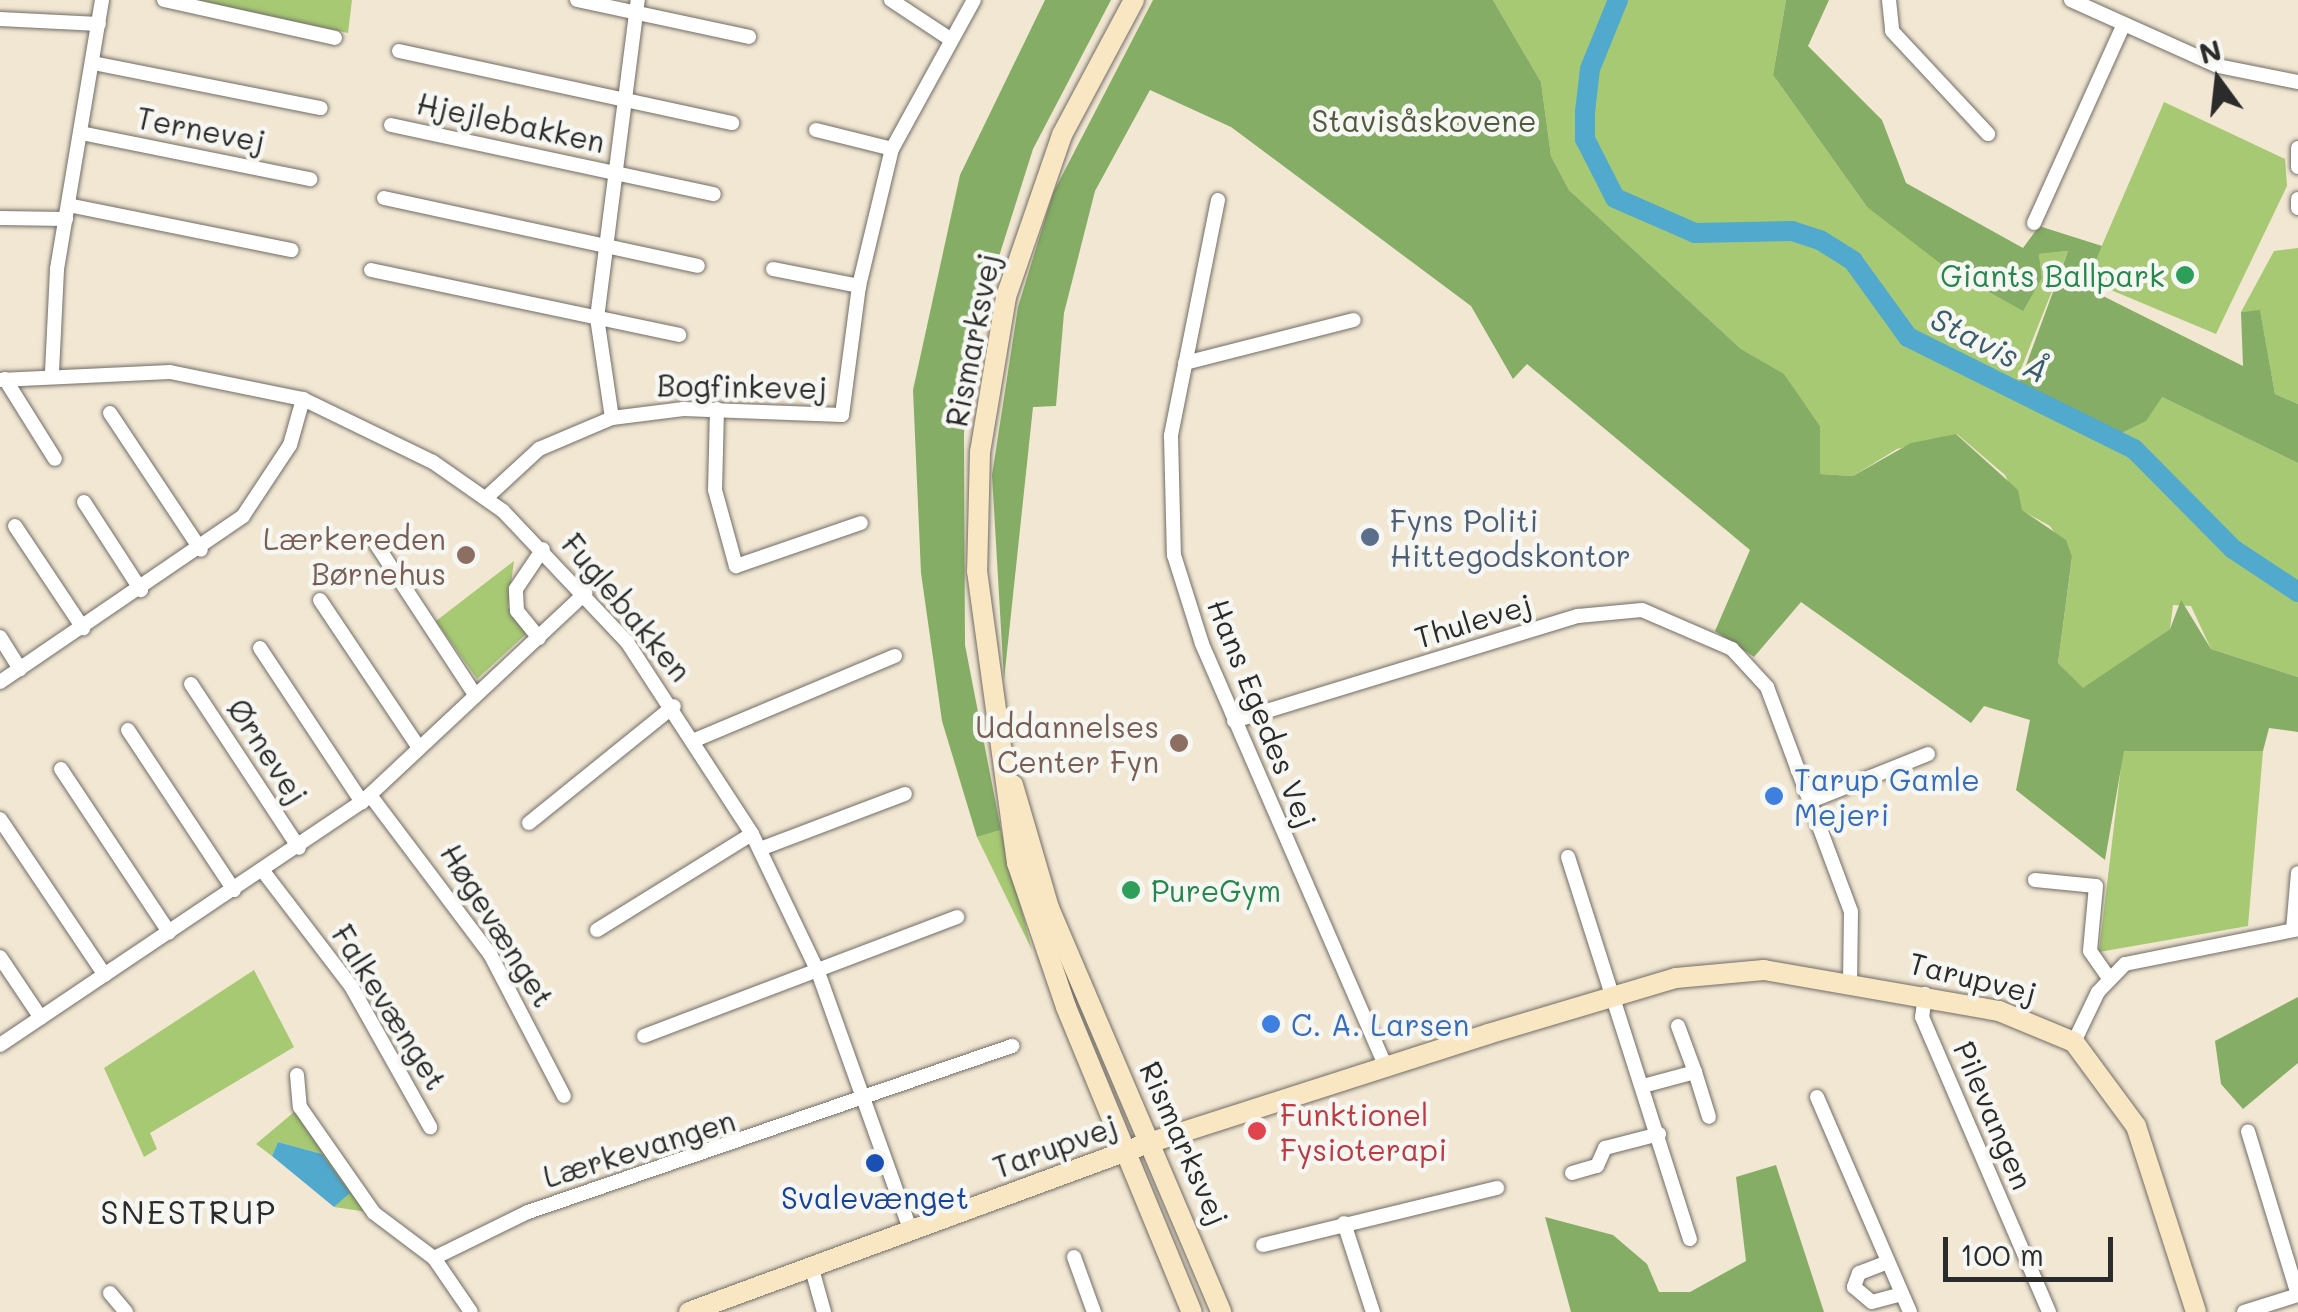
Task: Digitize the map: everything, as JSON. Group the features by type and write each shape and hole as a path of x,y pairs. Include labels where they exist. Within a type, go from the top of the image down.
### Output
{"street":[{"path":"52,372 67,212 102,0"},
{"path":"164,0 335,38"},
{"path":"577,0 637,6 750,37"},
{"path":"773,269 859,286 892,148 974,0"},
{"name":"Rismarksvej","path":"1134,0 1092,72 1033,209 990,372 976,571 993,716 1017,863 1066,1007 1142,1146 1221,1312"},
{"path":"1890,0 1892,30 1970,124 1988,134"},
{"path":"2071,0 2218,66 2298,82"},
{"path":"901,2 950,38"},
{"name":"Hjejlebakken","path":"612,418 597,318 619,173 637,6"},
{"path":"0,19 98,24"},
{"path":"2034,223 2123,26"},
{"name":"Hjejlebakken","path":"399,51 732,122"},
{"name":"Ternevej","path":"94,63 322,108"},
{"name":"Hjejlebakken","path":"391,125 714,194"},
{"path":"816,130 892,148"},
{"name":"Ternevej","path":"81,132 310,179"},
{"path":"2298,148 2298,167"},
{"path":"384,198 698,266"},
{"path":"2298,199 2298,208"},
{"name":"Hans Egedes Vej","path":"1218,200 1171,436 1174,555 1234,721 1386,1067"},
{"path":"0,218 67,212 292,250"},
{"path":"371,270 678,335"},
{"name":"Bogfinkevej","path":"487,497 540,449 612,418 717,410 842,415 859,286"},
{"path":"1185,363 1354,320"},
{"name":"Fuglebakken","path":"55,460 2,379 52,372 170,372 303,398 487,497 585,594 674,706 752,834 818,972 911,1232"},
{"path":"0,682 202,550 269,480 303,398"},
{"path":"717,410 715,490 736,566 861,524"},
{"path":"110,413 202,550"},
{"path":"84,502 141,590"},
{"path":"15,526 83,628"},
{"path":"376,544 474,693"},
{"path":"539,638 518,612 516,589 543,549"},
{"name":"Ørnevej","path":"0,1045 366,799 474,693 585,594"},
{"path":"320,600 419,748"},
{"name":"Thulevej","path":"1234,721 1578,616 1642,610 1732,649 1752,668 1811,801 1851,912 1850,980"},
{"path":"0,638 20,669"},
{"name":"Ørnevej","path":"260,648 366,799"},
{"path":"695,740 894,656"},
{"name":"Ørnevej","path":"192,684 298,848"},
{"path":"529,823 674,706"},
{"path":"128,730 234,890"},
{"path":"1811,801 1928,754"},
{"path":"61,769 169,932"},
{"path":"760,849 906,794"},
{"name":"Høgevænget","path":"366,799 473,928 564,1096"},
{"path":"0,820 105,974"},
{"path":"597,930 752,834"},
{"path":"1568,857 1617,993 1690,1239"},
{"name":"Falkevænget","path":"263,871 351,986 430,1127"},
{"path":"2074,1042 2108,976 2141,959 2295,930 2298,874"},
{"path":"2035,880 2096,886 2090,951 2108,976"},
{"path":"644,1036 958,917"},
{"path":"0,957 40,1018"},
{"name":"Tarupvej","path":"689,1312 1142,1146 1617,993 1719,971 1850,980 1925,994 2031,1020 2074,1042 2136,1126 2196,1312"},
{"name":"Pilevangen","path":"1925,994 1922,1017 2049,1312"},
{"path":"1678,1026 1709,1117"},
{"path":"866,1102 1012,1046"},
{"path":"1644,1086 1695,1072"},
{"path":"296,1075 300,1107 374,1214 434,1258 471,1312"},
{"path":"1817,1097 1910,1312"},
{"name":"Lærkevangen","path":"434,1258 528,1212 866,1102"},
{"path":"2244,1312 2298,1296 2248,1131"},
{"path":"1572,1173 1597,1166 1605,1148 1659,1134"},
{"name":"Rismarksvej","path":"1142,1146 1192,1312"},
{"path":"1264,1245 1497,1188"},
{"path":"1344,1223 1373,1312"},
{"path":"1074,1257 1094,1312"},
{"path":"1888,1262 1860,1272 1854,1287 1872,1302 1902,1294"},
{"path":"812,1270 824,1312"},
{"path":"110,1293 126,1312"}],"green space":[{"path":"196,0 352,0 348,33"},
{"path":"1045,0 1111,0 1033,149 983,307 964,433 965,645 1001,830 977,837 942,721 921,573 913,390 960,175"},
{"name":"Stavisåskovene","path":"1153,0 1493,0 1541,82 1551,156 1569,190 1741,349 1784,374 1820,426 1820,474 1853,476 1911,443 1956,434 2018,490 2022,510 2066,540 2072,557 2058,663 2083,688 2170,629 2181,600 2211,649 2298,677 2298,732 2269,728 2263,751 2124,751 2105,860 2016,790 2030,720 1984,706 1971,723 1801,602 1754,657 1715,631 1750,550 1527,364 1513,379 1471,306 1231,127 1150,90 1095,191 1064,313 1056,406 1033,407 1004,680 992,475 1018,307 1053,193"},
{"path":"1493,0 1786,0 1773,75 1867,207 2022,310 2042,278 2039,254 2068,251 2017,379 2162,397 2298,463 2298,677 2211,649 2191,606 2173,605 2170,629 2083,689 2058,663 2072,558 2050,526 2021,510 2005,475 1957,434 1897,449 1853,476 1820,474 1820,426 1784,375 1741,349 1569,190 1551,156 1541,82"},
{"path":"1786,0 1829,0 1808,46 1882,120 1906,183 2023,248 2039,226 2102,246 2085,287 2243,366 2241,312 2260,310 2275,394 2298,404 2298,463 2162,397 2146,421 2119,434 2018,387 2068,251 2039,254 2042,278 2023,311 1945,267 1867,207 1773,75"},
{"path":"2164,102 2285,159 2287,186 2216,334 2087,280"},
{"path":"2298,248 2298,404 2275,394 2260,311 2241,312 2274,251"},
{"path":"514,561 508,607 526,634 477,679 436,621"},
{"path":"2123,750 2263,751 2248,926 2099,952"},
{"path":"1001,830 1032,950 977,837"},
{"path":"254,970 294,1047 150,1133 157,1149 144,1157 104,1068"},
{"path":"2298,997 2298,1063 2243,1109 2221,1084 2215,1041"},
{"path":"300,1107 374,1213 334,1207 349,1193 322,1154 278,1142 272,1156 256,1144"},
{"path":"1776,1165 1824,1312 1571,1312 1545,1217 1613,1235 1647,1264 1659,1292 1690,1292 1746,1261 1736,1177"}],"water":[{"path":"278,1142 322,1154 350,1193 334,1207 272,1156"}],"waterway":[{"name":"Stavis Å","path":"1618,0 1590,69 1585,112 1585,139 1615,198 1695,233 1792,231 1820,240 1853,261 1908,337 2134,449 2233,549 2298,592"}],"place":[{"name":"Giants Ballpark","path":"2185,275"},
{"name":"Fyns Politi Hittegodskontor","path":"1370,537"},
{"name":"Lærkereden Børnehus","path":"466,555"},
{"name":"Uddannelses Center Fyn","path":"1179,743"},
{"name":"Tarup Gamle Mejeri","path":"1774,796"},
{"name":"PureGym","path":"1131,890"},
{"name":"C. A. Larsen","path":"1271,1024"},
{"name":"Funktionel Fysioterapi","path":"1257,1131"},
{"name":"Svalevænget","path":"875,1163"}],"district":[{"name":"SNESTRUP","path":"189,1211"}]}
